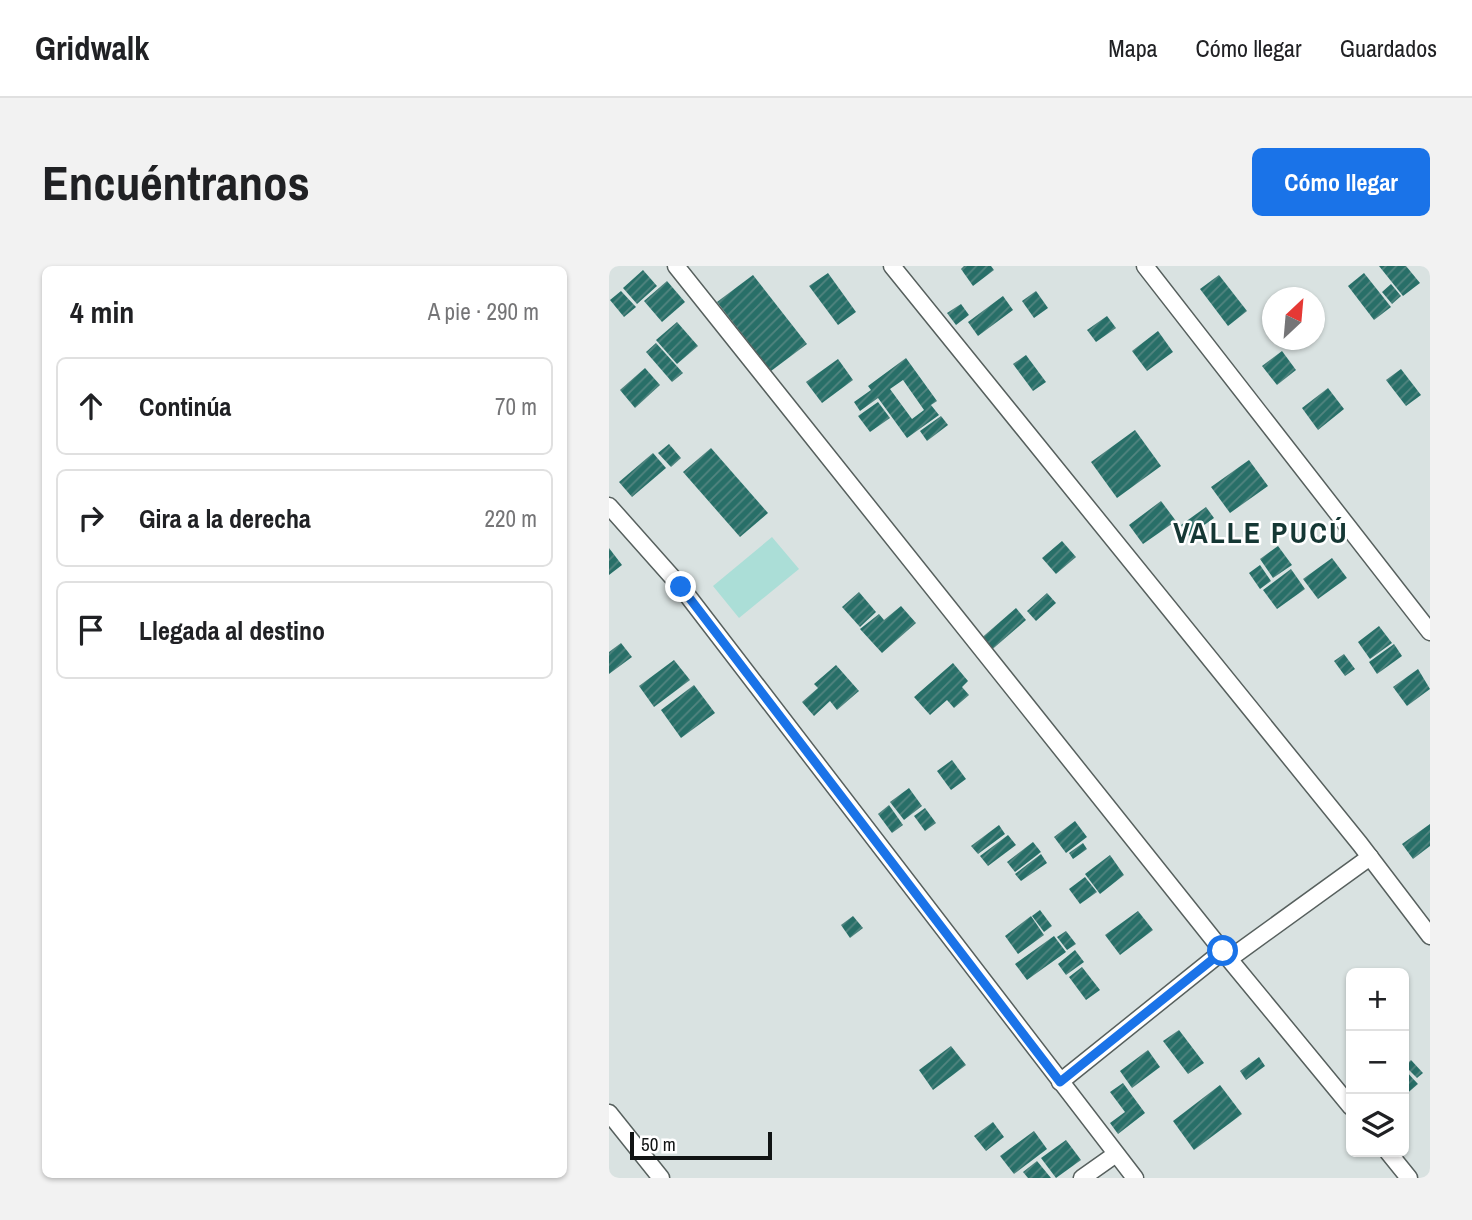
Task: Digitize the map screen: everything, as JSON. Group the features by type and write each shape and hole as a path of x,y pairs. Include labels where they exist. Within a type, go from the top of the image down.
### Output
{"street":[{"path":"676,266 1226,955 1346,1101"},
{"path":"892,266 1370,857 1430,936"},
{"path":"1145,266 1430,632"},
{"path":"609,506 681,587 1135,1178"},
{"path":"1060,1082 1226,955 1370,857"},
{"path":"609,1113 661,1178"},
{"path":"1082,1178 1116,1154"},
{"path":"1392,1157 1409,1178"}],"shaded area":[{"path":"772,537 799,569 739,618 713,586"}],"building":[{"path":"964,266 991,266 994,270 973,286 961,269"},
{"path":"1379,266 1406,266 1420,283 1403,296"},
{"path":"643,270 657,286 637,304 623,288"},
{"path":"828,273 856,312 838,325 809,286"},
{"path":"1364,273 1391,307 1374,320 1348,286"},
{"path":"753,275 807,344 771,371 717,302"},
{"path":"1219,275 1247,311 1228,326 1200,289"},
{"path":"667,281 685,302 662,322 644,301"},
{"path":"1391,284 1401,296 1392,304 1382,292"},
{"path":"621,291 636,307 624,317 610,300"},
{"path":"1036,291 1048,308 1034,318 1022,301"},
{"path":"1003,296 1013,310 978,336 968,322"},
{"path":"961,304 969,315 956,325 947,313"},
{"path":"1107,316 1116,328 1096,342 1087,330"},
{"path":"677,322 698,346 677,364 656,340"},
{"path":"1158,331 1173,352 1147,371 1132,351"},
{"path":"656,343 683,373 672,382 646,352"},
{"path":"1282,351 1296,370 1277,385 1262,366"},
{"path":"1026,355 1046,382 1033,391 1013,364"},
{"path":"906,358 937,401 931,405 939,415 907,438 878,398 860,411 854,402 871,390 868,386","holes":["903,380 924,410 912,419 890,389"]},
{"path":"838,359 853,380 822,403 806,382"},
{"path":"645,368 660,385 635,408 620,390"},
{"path":"1401,369 1421,395 1406,406 1386,380"},
{"path":"1328,388 1344,409 1318,430 1302,408"},
{"path":"878,402 890,418 870,432 858,416"},
{"path":"941,416 948,425 927,441 920,431"},
{"path":"1135,430 1161,466 1117,498 1091,462"},
{"path":"669,444 681,458 671,467 658,453"},
{"path":"711,448 768,513 740,537 683,472"},
{"path":"653,453 666,468 632,497 619,482"},
{"path":"1249,460 1268,486 1230,513 1211,487"},
{"path":"1161,501 1176,521 1143,544 1129,525"},
{"path":"1206,507 1214,518 1189,536 1181,525"},
{"path":"1062,541 1076,557 1056,574 1042,558"},
{"path":"1278,546 1292,565 1273,578 1260,559"},
{"path":"609,548 622,565 609,575"},
{"path":"1332,558 1347,578 1318,599 1303,579"},
{"path":"1260,565 1271,581 1260,589 1249,573"},
{"path":"1291,569 1305,589 1277,609 1263,590"},
{"path":"859,592 876,612 860,627 842,607"},
{"path":"1047,593 1056,603 1036,621 1027,611"},
{"path":"901,606 916,623 882,653 860,629 879,614 884,620"},
{"path":"1016,608 1026,620 988,653 978,641"},
{"path":"1379,626 1392,643 1370,659 1358,642"},
{"path":"621,643 632,657 609,674 609,652"},
{"path":"1394,644 1402,656 1377,674 1369,662"},
{"path":"1344,654 1355,669 1345,676 1334,661"},
{"path":"674,660 690,680 654,707 639,686"},
{"path":"953,663 968,681 962,687 969,695 954,708 947,700 930,715 914,697"},
{"path":"836,665 859,691 837,710 830,701 814,716 802,702 818,688 814,684"},
{"path":"1418,669 1430,689 1407,706 1393,687"},
{"path":"694,685 715,713 681,738 661,710"},
{"path":"952,760 966,779 951,790 937,771"},
{"path":"909,788 922,806 904,820 890,802"},
{"path":"889,805 903,825 892,833 878,814"},
{"path":"925,808 936,823 925,831 914,816"},
{"path":"1075,821 1087,837 1066,853 1054,837"},
{"path":"1430,824 1430,846 1413,859 1402,844"},
{"path":"999,825 1005,834 978,854 971,846"},
{"path":"1008,835 1016,845 988,866 980,856"},
{"path":"1033,842 1041,852 1015,872 1007,862"},
{"path":"1083,843 1087,849 1073,859 1069,853"},
{"path":"1041,854 1047,863 1021,881 1015,874"},
{"path":"1110,855 1124,875 1100,894 1085,874"},
{"path":"1085,877 1097,892 1080,904 1069,889"},
{"path":"1040,910 1052,926 1044,932 1032,916"},
{"path":"1138,911 1153,930 1120,955 1105,935"},
{"path":"853,916 863,928 850,938 841,925"},
{"path":"1031,916 1044,935 1018,954 1005,936"},
{"path":"1066,931 1076,944 1067,950 1057,937"},
{"path":"1054,936 1066,952 1027,980 1015,964"},
{"path":"1075,950 1084,962 1066,975 1058,964"},
{"path":"1082,967 1100,990 1086,1000 1069,977"},
{"path":"1179,1030 1204,1063 1188,1074 1163,1041"},
{"path":"951,1046 966,1065 933,1090 919,1070"},
{"path":"1148,1050 1160,1067 1132,1088 1120,1071"},
{"path":"1259,1057 1265,1066 1246,1080 1240,1071"},
{"path":"1411,1060 1423,1073 1417,1078 1409,1070"},
{"path":"1409,1074 1418,1084 1409,1092"},
{"path":"1123,1083 1145,1113 1118,1134 1110,1123 1125,1112 1110,1092"},
{"path":"1220,1085 1242,1114 1194,1150 1173,1121"},
{"path":"993,1122 1004,1137 986,1151 974,1136"},
{"path":"1034,1131 1047,1149 1014,1174 1000,1156"},
{"path":"1066,1140 1081,1160 1056,1178 1041,1158"},
{"path":"1037,1161 1051,1178 1028,1178 1023,1172"}],"district":[{"name":"VALLE PUCÚ","path":"1261,533"}],"route":[{"path":"681,587 1060,1082 1223,951"}]}
